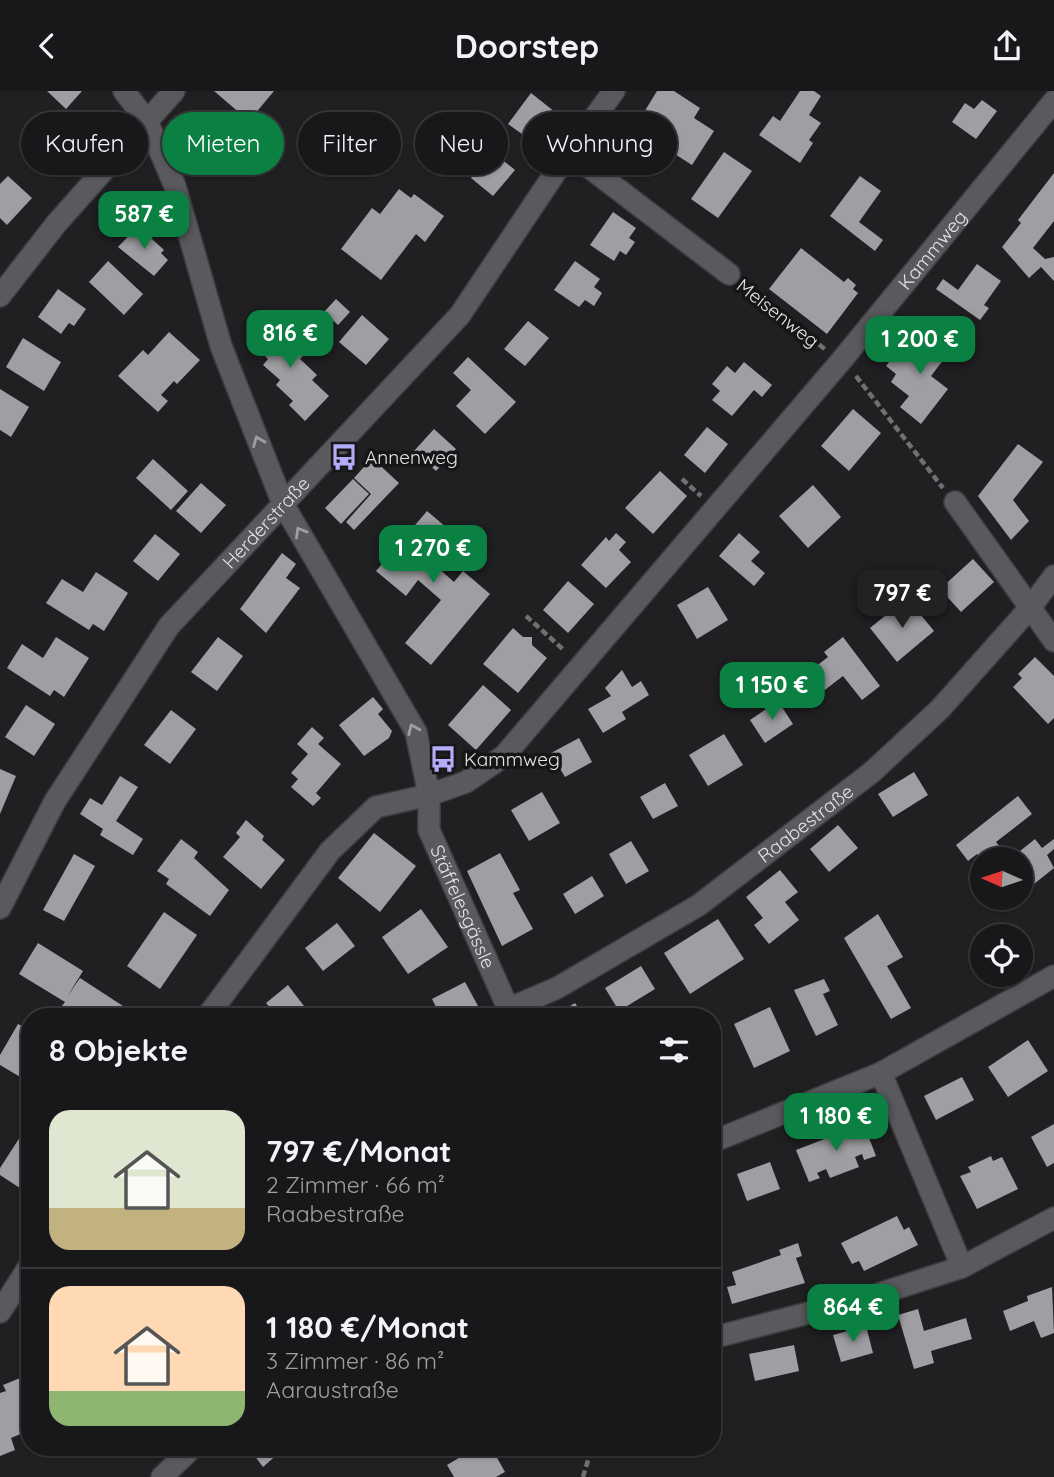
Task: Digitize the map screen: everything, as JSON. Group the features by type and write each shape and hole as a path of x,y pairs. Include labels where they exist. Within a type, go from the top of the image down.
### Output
{"street":[{"path":"124,91 140,112"},
{"path":"148,120 174,91"},
{"name":"Herderstraße","path":"599,112 614,91"},
{"name":"Kammweg","path":"213,1008 330,851 376,807 429,795 466,782 504,756 841,361 1054,101"},
{"path":"148,123 176,186 220,346 284,504 416,732 429,795"},
{"path":"0,296 55,224 99,175"},
{"name":"Herderstraße","path":"0,908 55,801 169,626 460,315 554,175"},
{"name":"Meisenweg","path":"599,175 729,274"},
{"path":"955,502 1054,641"},
{"name":"Raabestraße","path":"519,1008 699,905 872,772 940,709 1029,609 1054,576"},
{"name":"Stäffelesgässle","path":"429,795 429,830 508,1008"},
{"path":"721,1138 881,1073 1054,976"},
{"path":"881,1073 962,1267"},
{"path":"721,1336 866,1298 962,1267 1054,1217"},
{"path":"0,1312 21,1279"},
{"path":"162,1477 184,1456"}],"path":[{"name":"Meisenweg","path":"729,274 851,370 955,502"},
{"path":"526,616 581,666"},
{"path":"583,1477 589,1456"}],"building":[{"path":"47,91 82,91 66,109"},
{"path":"214,91 274,91 256,112 238,112"},
{"path":"657,91 674,91 700,108 694,118 714,131 692,165 677,155 677,112 644,112"},
{"path":"800,91 814,91 821,96 809,115 821,123 809,140 813,143 800,163 759,135 773,116 780,121"},
{"path":"531,93 555,112 522,112 522,134 508,124"},
{"path":"982,100 997,111 976,139 952,122 965,103 974,109"},
{"path":"724,152 752,171 718,218 691,199"},
{"path":"508,164 515,170 493,196 471,178 474,175 508,175"},
{"path":"1054,173 1054,221 1033,248 1045,259 1054,257 1054,281 1041,267 1029,278 1002,247 1021,223 1018,220"},
{"path":"8,176 32,198 7,225 0,218 0,184"},
{"path":"860,176 881,191 859,222 883,240 875,251 830,216"},
{"path":"399,189 411,198 414,194 444,216 425,242 416,234 381,280 341,249 372,208 380,214"},
{"path":"613,212 636,228 629,238 635,242 626,255 620,251 614,261 590,245"},
{"path":"138,226 164,250 161,253 168,260 154,276 118,247"},
{"path":"801,248 844,282 848,278 856,285 853,289 858,293 827,334 769,289"},
{"path":"108,261 143,294 124,315 89,282"},
{"path":"575,261 600,279 594,287 602,293 594,306 585,300 579,307 554,290"},
{"path":"977,264 1001,281 984,305 989,308 980,320 936,289 943,279 958,290"},
{"path":"58,289 86,309 74,326 69,323 61,334 38,317"},
{"path":"336,299 350,312 338,325 324,312"},
{"path":"362,315 389,339 366,365 339,342"},
{"path":"275,318 292,334 287,339 304,355 300,359 317,375 312,380 329,396 305,421 289,405 293,401 276,385 280,380 263,365 268,359 252,343"},
{"path":"528,321 549,338 525,366 504,349"},
{"path":"955,329 971,342 965,350 949,337"},
{"path":"169,332 200,360 177,384 174,381 161,395 168,401 158,412 118,376 143,350 148,355"},
{"path":"924,332 950,351 931,376 948,389 921,424 900,407 909,396 891,382 896,374 886,366 897,352 904,357"},
{"path":"23,338 61,362 44,391 6,367"},
{"path":"468,357 516,402 485,434 456,406 471,390 453,373"},
{"path":"744,362 772,385 762,397 754,390 732,416 712,400 720,391 712,384 727,366 735,373"},
{"path":"0,389 29,407 11,437 0,430"},
{"path":"853,409 881,433 849,471 821,446"},
{"path":"707,427 728,444 705,473 684,455"},
{"path":"434,429 456,449 436,471 414,451"},
{"path":"1018,444 1043,462 1013,500 1029,521 1011,540 978,496"},
{"path":"372,458 399,483 354,530 346,522 371,494 354,478"},
{"path":"153,459 188,491 171,510 136,478"},
{"path":"660,471 687,496 653,534 625,508"},
{"path":"353,479 369,494 341,524 325,508"},
{"path":"201,483 226,505 201,533 176,511"},
{"path":"813,485 841,517 808,548 779,516"},
{"path":"427,511 460,539 437,567 454,582 463,571 490,594 431,665 405,643 441,600 418,580 406,596 376,571"},
{"path":"616,533 626,542 619,550 631,562 606,588 581,565 606,537 609,541"},
{"path":"739,533 760,552 751,561 765,573 754,586 719,556"},
{"path":"155,534 180,554 158,581 133,561"},
{"path":"282,553 296,564 286,578 300,588 266,633 240,609"},
{"path":"973,559 994,582 961,612 940,589"},
{"path":"96,572 128,593 104,631 93,624 89,630 46,603 62,579 83,592"},
{"path":"568,581 594,604 568,633 543,610"},
{"path":"708,587 728,620 697,639 677,605"},
{"path":"907,598 934,631 897,662 870,628"},
{"path":"513,628 523,637 532,637 532,645 547,658 518,693 483,664"},
{"path":"56,637 89,658 64,697 54,690 50,696 7,668 22,644 43,658"},
{"path":"218,637 243,656 217,691 191,672"},
{"path":"843,637 880,686 862,700 843,676 817,696 802,677 828,657 824,652"},
{"path":"1035,657 1054,676 1054,718 1048,724 1013,687 1022,678 1018,674"},
{"path":"622,670 632,687 641,681 649,695 622,712 626,719 603,733 588,709 611,696 605,688"},
{"path":"483,685 511,710 476,750 448,725"},
{"path":"373,697 383,709 378,714 392,731 389,738 364,756 339,725"},
{"path":"778,701 793,724 765,743 750,720"},
{"path":"26,705 55,724 34,756 5,737"},
{"path":"171,710 196,729 170,764 144,745"},
{"path":"312,727 324,738 318,744 341,764 316,793 321,798 313,806 291,787 298,779 291,773 308,754 297,744"},
{"path":"724,734 743,765 708,786 689,755"},
{"path":"579,738 592,762 565,777 551,753"},
{"path":"0,769 16,776 0,814"},
{"path":"914,772 928,795 893,817 878,794"},
{"path":"120,776 138,787 116,821 143,839 133,855 100,835 103,829 80,814 90,798 102,805"},
{"path":"665,783 678,806 653,819 640,797"},
{"path":"542,792 560,823 529,841 511,810"},
{"path":"1018,796 1032,814 996,842 1000,847 970,847 968,861 956,845"},
{"path":"246,820 264,836 262,840 285,860 261,889 223,857 240,837 236,833"},
{"path":"838,825 858,848 829,872 810,849"},
{"path":"374,833 416,866 380,912 338,878"},
{"path":"181,839 198,852 194,858 229,890 210,916 166,884 169,879 157,871"},
{"path":"1035,839 1042,848 1054,839 1054,849 1047,855 1054,868 1033,885 1033,847 1025,847"},
{"path":"631,841 649,871 626,884 609,854"},
{"path":"500,853 520,890 513,893 533,929 502,946 467,871"},
{"path":"74,854 95,866 64,921 43,910"},
{"path":"780,870 798,892 785,902 799,920 769,944 754,925 763,918 746,897"},
{"path":"592,876 604,896 575,914 563,894"},
{"path":"421,909 448,947 408,974 382,937"},
{"path":"164,912 197,935 160,989 127,966"},
{"path":"878,914 903,957 887,966 911,1008 891,1019 844,938"},
{"path":"718,919 744,959 690,994 664,953"},
{"path":"337,923 355,946 323,971 305,948"},
{"path":"38,943 83,971 67,997 80,978 123,1006 60,1008 65,1002 19,974"},
{"path":"641,966 655,989 624,1008 617,1008 605,988"},
{"path":"824,979 830,991 823,994 838,1025 816,1036 794,990"},
{"path":"465,982 478,1006 436,1008 432,999"},
{"path":"288,985 305,1008 270,1008 266,1003"},
{"path":"770,1007 790,1051 754,1068 734,1024"},
{"path":"18,1024 21,1026 21,1077 0,1065 0,1055"},
{"path":"1028,1040 1048,1071 1008,1097 988,1067"},
{"path":"962,1077 974,1100 936,1120 924,1096"},
{"path":"863,1122 876,1156 864,1160 862,1154 855,1157 859,1167 830,1178 826,1169 817,1173 820,1178 809,1182 796,1150 827,1138 825,1134 833,1131 834,1134"},
{"path":"1054,1124 1054,1163 1047,1167 1031,1137"},
{"path":"21,1136 21,1189 0,1175 0,1168"},
{"path":"991,1156 993,1161 1002,1157 1018,1189 977,1209 960,1176 971,1172 968,1167"},
{"path":"770,1162 780,1189 747,1201 737,1174"},
{"path":"897,1216 904,1230 909,1227 918,1245 864,1271 859,1261 852,1264 841,1243"},
{"path":"798,1243 802,1256 796,1258 805,1283 732,1304 727,1287 736,1285 732,1272 781,1255 779,1250"},
{"path":"1052,1287 1054,1333 1041,1338 1034,1321 1010,1331 1003,1311 1028,1301 1027,1296"},
{"path":"918,1309 924,1331 966,1318 972,1339 931,1351 934,1363 914,1369 898,1315"},
{"path":"866,1326 873,1353 841,1362 833,1335"},
{"path":"794,1345 799,1371 755,1381 749,1354"},
{"path":"21,1378 21,1434 11,1438 15,1450 0,1456 0,1393 6,1391 3,1385"},
{"path":"255,1456 276,1456 263,1467"},
{"path":"462,1456 496,1456 505,1472 496,1477 454,1477 447,1465"}],"place":[{"name":"Annenweg","path":"344,457"},
{"name":"Kammweg","path":"443,759"}]}
